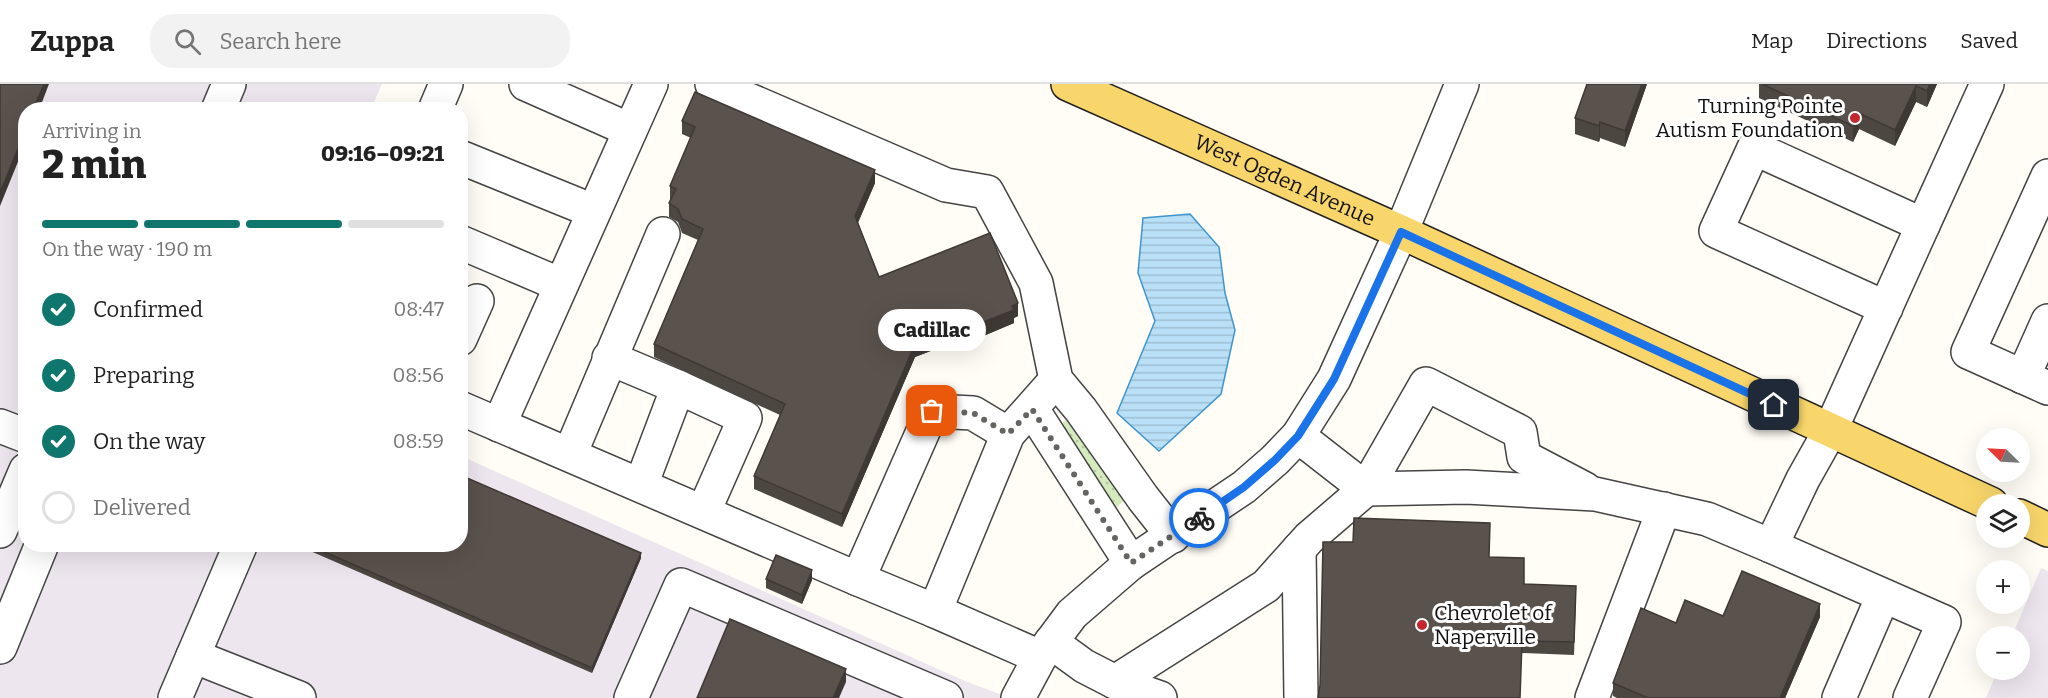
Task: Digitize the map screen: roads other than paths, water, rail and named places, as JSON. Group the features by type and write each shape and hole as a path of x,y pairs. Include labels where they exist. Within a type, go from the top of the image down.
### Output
{"main road":[{"name":"West Ogden Avenue","path":"1068,84 1401,232 1976,497"},
{"path":"2030,521 2048,530"}],"street":[{"path":"221,102 229,84"},
{"path":"438,102 446,84"},
{"path":"526,84 630,130"},
{"path":"499,425 651,84"},
{"path":"712,84 946,185 987,192 1036,283 1056,380 1081,410 1143,498 1173,536"},
{"path":"1018,698 1045,649 1072,614 1131,563 1244,487 1298,436 1334,379 1401,232 1462,84"},
{"path":"1771,546 1803,478 1830,431 1987,84"},
{"path":"1886,308 1716,231 1754,148 1923,225"},
{"path":"468,160 593,211"},
{"path":"2048,176 1968,352 2036,382 2048,321"},
{"path":"570,454 663,234"},
{"path":"468,245 561,285"},
{"path":"468,321 477,301"},
{"path":"609,358 745,418 704,511"},
{"path":"935,611 1008,434 1056,380"},
{"path":"1115,682 1266,586 1299,549 1366,489 1426,384 1520,432 1524,457 1595,494"},
{"path":"641,485 678,387"},
{"path":"1032,409 1131,563"},
{"path":"468,411 935,611 1045,649 1115,682 1160,698"},
{"path":"858,579 932,411 973,413 1008,434"},
{"path":"0,426 18,433"},
{"path":"1298,436 1366,489 1466,487 1595,494 1707,519 1771,546 1944,622 1910,698"},
{"path":"0,531 18,489"},
{"path":"1592,698 1664,509"},
{"path":"1299,549 1301,698"},
{"path":"0,647 39,552"},
{"path":"175,698 237,552"},
{"path":"631,698 681,585 899,689 946,698"},
{"path":"1839,698 1883,596"},
{"path":"193,656 298,698"}],"water":[{"path":"1190,214 1219,247 1225,293 1235,330 1221,394 1159,451 1117,413 1155,321 1138,273 1143,218"}],"place":[{"name":"Turning Pointe Autism Foundation","path":"1855,118"},
{"name":"Cadillac","path":"932,411"},
{"name":"Chevrolet of Naperville","path":"1422,625"}]}
